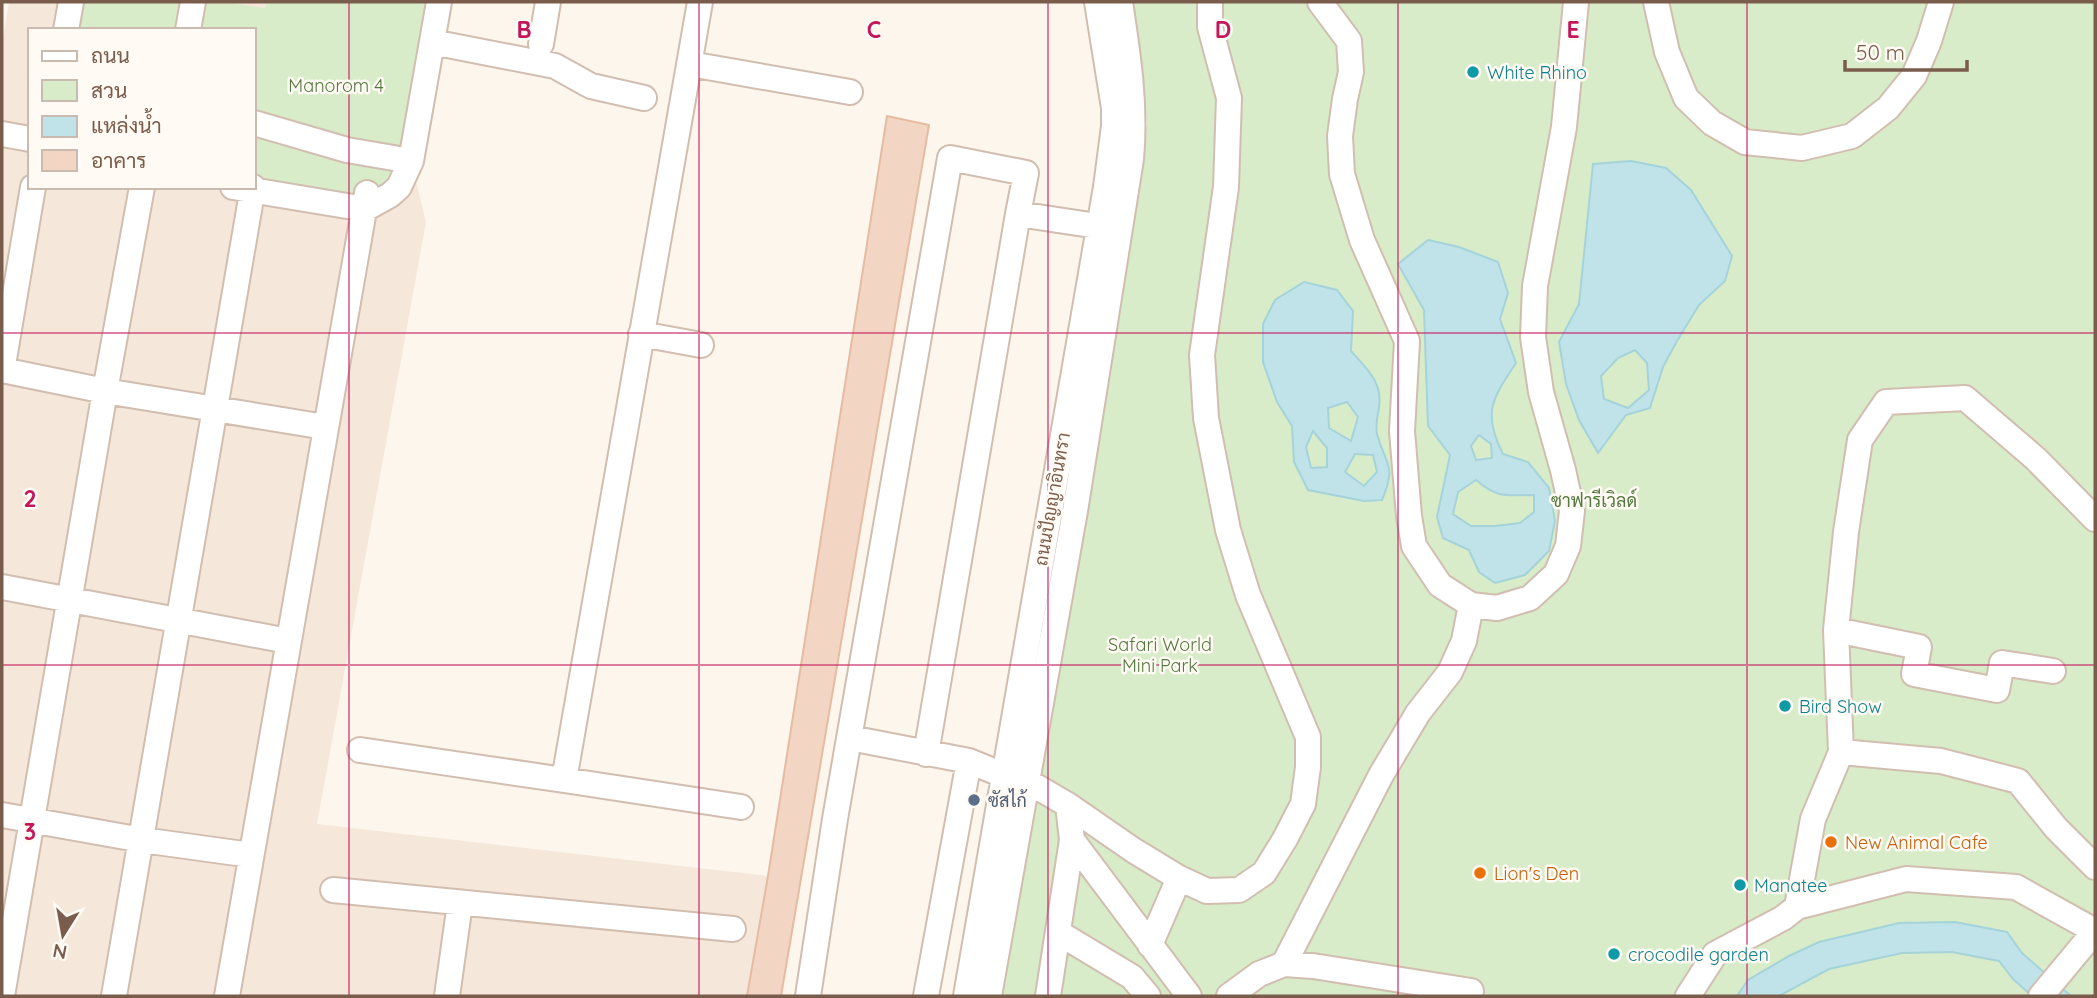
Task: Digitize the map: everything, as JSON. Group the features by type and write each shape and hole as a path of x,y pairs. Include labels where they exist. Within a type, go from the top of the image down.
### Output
{"street":[{"path":"66,28 71,2"},
{"path":"188,28 191,2"},
{"path":"256,183 374,199 405,178 411,161 439,2"},
{"path":"541,44 548,2"},
{"path":"564,780 700,2"},
{"name":"ถนนปัญญาอินทรา","path":"989,996 1075,511 1110,228 1114,108 1097,2"},
{"name":"ถนนปัญญาอินทรา","path":"966,996 1003,775 1110,228 1134,125 1121,2"},
{"path":"850,738 969,761 1003,775 1027,781 1068,805 1133,850 1179,878 1207,891 1239,890 1264,873 1303,804 1308,767 1308,737 1248,595 1227,530 1206,418 1202,355 1226,187 1229,97 1210,27 1210,2"},
{"path":"1320,2 1349,41 1352,72 1340,136 1342,174 1362,240 1406,341 1402,431 1414,546 1440,585 1471,605 1497,608 1530,598 1556,575 1568,546 1572,511 1541,391 1533,337 1535,286 1564,127 1576,2"},
{"path":"1656,2 1667,52 1686,98 1712,122 1745,142 1802,148 1852,136 1888,108 1914,76 1941,2"},
{"path":"432,42 555,66 591,86 644,98"},
{"path":"690,64 850,92"},
{"path":"256,124 346,150 411,161"},
{"path":"2,134 28,140"},
{"path":"808,996 950,158 1026,173 926,754"},
{"path":"33,189 2,370 105,391 325,427"},
{"path":"2,996 142,189"},
{"path":"114,996 216,408 249,189"},
{"path":"227,996 325,427 374,199"},
{"path":"1018,214 1110,228"},
{"path":"641,334 701,345"},
{"path":"1797,907 1813,819 1841,752 1836,630 1846,532 1860,440 1886,402 1965,398 2036,459 2095,519"},
{"path":"2,587 288,640"},
{"path":"1284,964 1381,775 1418,713 1450,671 1464,641 1471,605"},
{"path":"1836,630 1919,647 1914,674 1997,690 2002,663 2053,671"},
{"path":"360,750 741,807"},
{"path":"1841,752 1941,761 2018,781 2056,828 2095,866"},
{"path":"926,996 969,761"},
{"path":"1048,996 1072,841 1068,805"},
{"path":"2,815 142,840 251,855"},
{"path":"1072,841 1189,996"},
{"path":"1150,945 1179,878"},
{"path":"1688,996 1714,954 1783,918 1797,907 1906,879 2016,887 2095,931 2041,996"},
{"path":"333,890 733,929"},
{"path":"447,996 460,904"},
{"path":"1059,933 1132,977 1148,996"},
{"path":"1229,996 1259,974 1284,964 1313,966 1471,991"}],"shaded area":[{"path":"9,2 437,2 411,161 426,222 317,824 768,876 747,996 2,996 2,45"}],"green space":[{"name":"Manorom 4","path":"77,2 224,2 265,8 267,2 433,2 405,165 364,200 256,181 256,28 71,28"},
{"name":"ซาฟารีเวิลด์","path":"1132,2 2095,2 2095,996 1001,996 1128,223 1147,124"}],"water":[{"path":"1631,161 1666,168 1691,190 1732,256 1725,281 1699,305 1677,341 1663,367 1650,408 1626,415 1598,453 1579,420 1566,384 1559,342 1579,304 1593,164","holes":["1635,350 1647,363 1649,390 1628,408 1604,399 1601,376 1618,358"]},
{"path":"1428,240 1459,247 1498,262 1508,293 1500,319 1516,363 1496,397 1493,428 1503,454 1528,462 1549,488 1555,521 1549,551 1525,575 1495,583 1479,572 1469,550 1443,538 1437,517 1450,455 1428,426 1424,310 1398,264","holes":["1479,435 1491,444 1492,458 1476,460 1471,446","1476,480 1497,493 1534,495 1534,512 1520,523 1471,526 1453,514 1458,492"]},
{"path":"1304,282 1337,290 1353,311 1351,351 1372,376 1380,398 1376,431 1389,472 1382,500 1364,501 1308,490 1294,462 1292,426 1277,402 1263,362 1263,324 1275,300","holes":["1347,402 1358,417 1351,441 1329,428 1328,408","1313,431 1327,448 1327,467 1311,468 1306,447","1355,454 1373,455 1377,472 1364,486 1345,472"]},
{"path":"1955,922 2007,932 2022,953 2071,996 2032,996 2013,979 1999,961 1952,952 1902,953 1829,969 1779,996 1737,996 1748,980 1819,942 1899,923"}],"building":[{"path":"887,116 929,125 781,996 747,996 768,876"}],"place":[{"name":"White Rhino","path":"1473,72"},
{"name":"Bird Show","path":"1785,706"},
{"name":"ซัสไก้","path":"974,800"},
{"name":"New Animal Cafe","path":"1831,842"},
{"name":"Lion's Den","path":"1480,873"},
{"name":"Manatee","path":"1740,885"},
{"name":"crocodile garden","path":"1614,954"}],"park label":[{"name":"Safari World Mini Park","path":"1160,654"}]}
